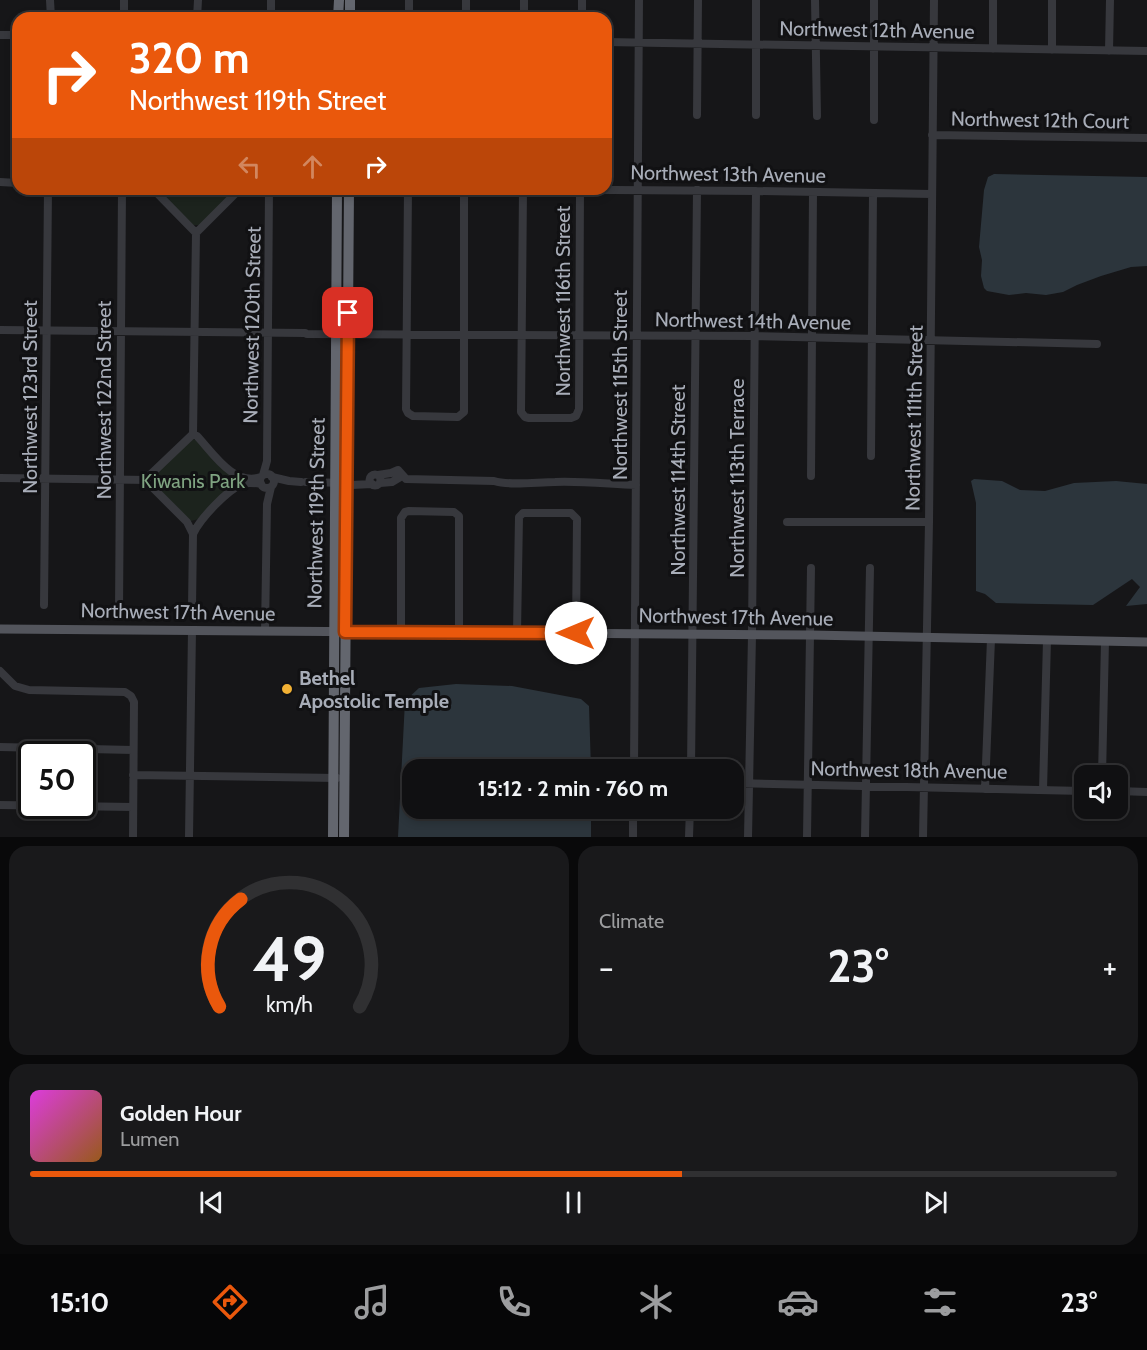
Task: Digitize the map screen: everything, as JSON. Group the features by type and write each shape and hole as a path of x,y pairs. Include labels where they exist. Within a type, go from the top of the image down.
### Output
{"highway":[{"name":"Northwest 119th Street","path":"337,195 342,334"},
{"name":"Northwest 119th Street","path":"344,837 339,778 339,632 342,334 348,195"},
{"name":"Northwest 119th Street","path":"333,837 339,778"}],"main road":[{"name":"Northwest 17th Avenue","path":"0,629 811,635 1147,642"}],"street":[{"name":"Northwest 115th Street","path":"634,759 639,0"},
{"path":"697,115 698,0"},
{"path":"756,0 756,115"},
{"path":"815,0 817,117"},
{"path":"874,0 874,120"},
{"name":"Northwest 111th Street","path":"923,837 929,522 934,0"},
{"path":"993,0 993,50"},
{"path":"1052,0 1052,50"},
{"path":"1109,51 1110,0"},
{"name":"Northwest 12th Avenue","path":"612,42 1147,51"},
{"name":"Northwest 12th Court","path":"932,135 1147,138"},
{"name":"Northwest 13th Avenue","path":"612,190 932,195"},
{"name":"Northwest 114th Street","path":"691,759 697,190"},
{"name":"Northwest 113th Terrace","path":"748,837 756,191"},
{"path":"811,476 813,192"},
{"path":"871,456 873,193"},
{"name":"Northwest 123rd Street","path":"44,605 48,195"},
{"name":"Northwest 122nd Street","path":"119,611 122,195"},
{"path":"159,195 196,233"},
{"path":"192,607 193,534 187,522 150,485 149,480 150,475 193,434 196,233 234,195"},
{"name":"Northwest 120th Street","path":"267,481 269,195"},
{"path":"408,195 406,409 413,416 458,417 462,415 464,407 464,195"},
{"path":"521,336 523,195"},
{"name":"Northwest 116th Street","path":"521,336 522,415 529,418 571,418 578,414 580,195"},
{"name":"Northwest 14th Avenue","path":"0,330 464,336 755,336 1097,344"},
{"path":"193,434 235,475 248,479 341,483 397,477 494,481 504,484 562,482 636,485"},
{"path":"234,489 235,475"},
{"path":"0,478 149,480"},
{"path":"193,534 200,522 234,489 248,483 267,481"},
{"path":"265,631 267,481"},
{"path":"400,632 402,518 405,512 409,511 458,513 460,520 459,632"},
{"path":"517,632 518,520 523,513 571,513 577,519 576,633"},
{"path":"187,522 200,522"},
{"path":"787,522 929,522"},
{"path":"807,837 811,568"},
{"path":"865,837 870,568"},
{"path":"189,837 192,630"},
{"path":"986,789 991,639"},
{"path":"1043,790 1047,640"},
{"path":"1102,765 1105,641"},
{"path":"0,671 15,686 29,690 125,692 131,696 134,702 133,837"},
{"path":"0,747 133,750"},
{"path":"133,775 339,778"},
{"name":"Northwest 18th Avenue","path":"744,783 1074,791"},
{"path":"1128,791 1147,792"},
{"path":"0,805 133,807"},
{"path":"633,819 633,837"},
{"path":"690,819 690,837"}],"green space":[{"path":"163,195 230,195 200,225 192,225"},
{"name":"Kiwanis Park","path":"193,439 231,474 234,483 199,519 191,521 152,484 152,477"}],"shaded area":[{"path":"994,174 1147,177 1147,266 1131,267 1101,276 1063,292 1046,295 1026,293 1009,295 987,291 981,276 982,260 979,247 984,190 988,177"},
{"path":"974,479 1002,481 1020,490 1045,491 1074,483 1116,481 1147,484 1147,604 1126,606 1140,587 1132,579 1093,605 996,603 985,594 976,591 976,503 971,481"},
{"path":"456,684 512,686 581,699 589,706 591,759 402,759 405,701 419,688"},
{"path":"402,759 402,819 591,819 591,837 398,837"}],"place":[{"name":"Bethel Apostolic Temple","path":"287,689"}],"route":[{"path":"348,313 345,632 576,633"}]}
